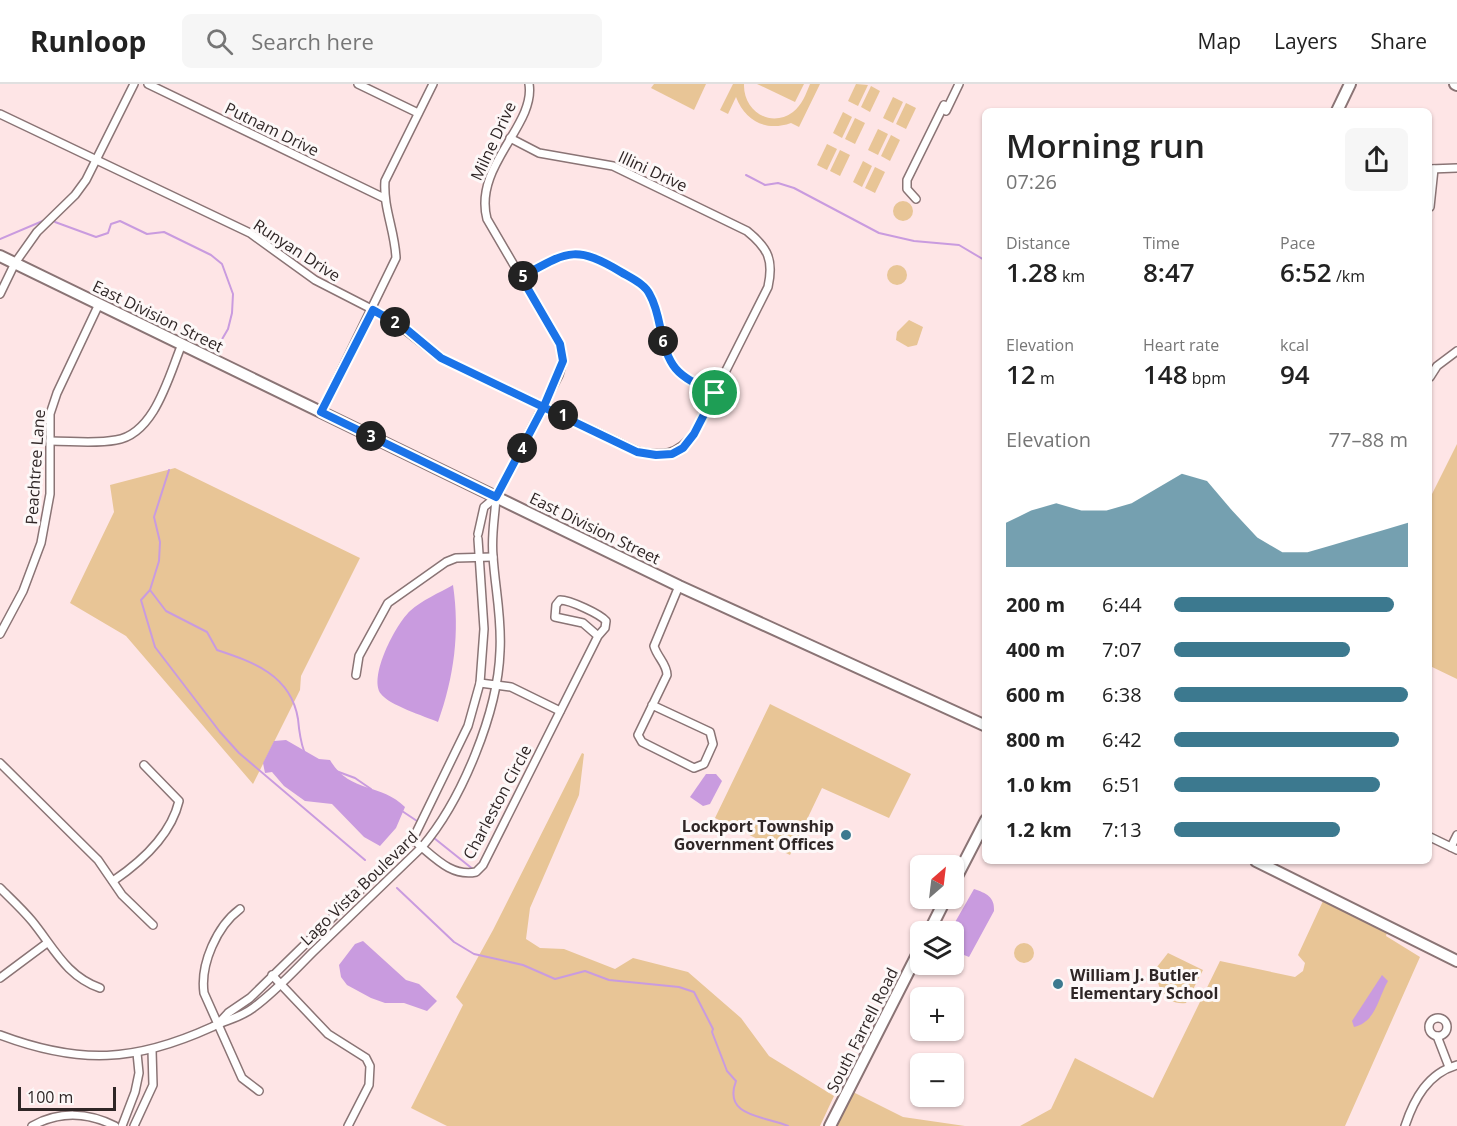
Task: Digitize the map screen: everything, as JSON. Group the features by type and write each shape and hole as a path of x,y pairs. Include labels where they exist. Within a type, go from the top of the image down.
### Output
{"street":[{"path":"0,294 15,263 37,232 75,195 97,161 134,84"},
{"name":"Putnam Drive","path":"148,84 384,198"},
{"path":"358,84 418,113"},
{"path":"321,412 373,310 396,258 396,236 384,198 385,181 433,84"},
{"name":"Milne Drive","path":"496,497 544,406 563,361 560,344 487,219 483,205 488,179 526,105 529,84"},
{"path":"916,199 907,189 907,180 959,84"},
{"path":"1338,108 1350,84"},
{"name":"Runyan Drive","path":"0,114 250,233 315,280 405,328 441,358 637,452 656,455 672,454 683,448 694,434 715,393"},
{"name":"Illini Drive","path":"510,138 546,155 613,166 747,231 762,244 770,257 772,270 768,287 715,393"},
{"path":"1432,169 1457,168"},
{"path":"521,277 558,256 574,253 594,257 630,277 650,292 665,350 673,366 686,378 715,393"},
{"name":"East Division Street","path":"0,256 679,586 982,724"},
{"name":"Peachtree Lane","path":"0,634 23,591 41,543 50,494 50,414 57,393 99,304"},
{"path":"50,441 118,440 132,434 150,416 182,344"},
{"path":"1432,374 1437,366 1457,351"},
{"name":"Lago Vista Boulevard","path":"218,1024 413,839 468,726 480,683 484,629 478,536 484,507 496,497"},
{"name":"Lago Vista Boulevard","path":"0,1035 53,1052 93,1056 152,1050 218,1024 232,1021 253,1008 280,984 422,847 435,831 473,757 484,732 497,684 501,618 493,557 496,497"},
{"path":"480,519 493,523"},
{"path":"356,675 359,656 388,603 446,562 456,558 493,557"},
{"path":"652,705 710,732 713,744 704,764 694,768 639,740 638,735 652,705 667,675 667,668 656,654 654,646 679,586"},
{"path":"480,683 511,687 560,711 598,636 605,628 606,621 601,615 585,610 568,600 560,600 556,605 555,617 583,623 598,636"},
{"name":"Charleston Circle","path":"413,839 441,863 458,872 476,872 483,865 560,711"},
{"path":"0,763 98,860 132,907 153,925"},
{"path":"112,881 148,852 177,809 179,801 144,765"},
{"path":"964,863 982,828"},
{"path":"1432,838 1454,849 1457,835"},
{"path":"1262,864 1457,961"},
{"path":"0,888 19,906 68,971 84,982 100,988"},
{"path":"240,909 230,916 224,926 209,955 202,980 204,993 242,1078 259,1091"},
{"path":"0,978 47,942"},
{"name":"South Farrell Road","path":"830,1126 910,969"},
{"path":"272,975 328,1034 366,1058 370,1066 369,1084 348,1126"},
{"path":"1437,1036 1449,1067"},
{"path":"134,1126 153,1085 152,1050"},
{"path":"122,1126 135,1092 139,1073 137,1053"},
{"path":"1404,1126 1422,1089 1449,1067 1457,1065"},
{"path":"32,1126 53,1117 76,1115 100,1118 115,1126"}],"shaded area":[{"path":"654,84 706,84 694,110 651,88"},
{"path":"733,84 744,84 748,102 753,109 767,117 776,118 784,117 796,109 810,84 820,84 799,127 791,123 773,126 758,122 745,112 736,97 728,114 720,110"},
{"path":"757,84 804,84 795,102"},
{"path":"856,84 868,85 858,106 848,101"},
{"path":"871,86 880,91 870,112 861,107"},
{"path":"893,97 903,102 893,123 883,118"},
{"path":"906,103 916,108 906,129 896,124"},
{"path":"843,112 852,117 842,138 833,133"},
{"path":"855,118 865,123 855,144 845,139"},
{"path":"878,129 888,134 878,155 868,150"},
{"path":"891,135 900,140 890,161 881,156"},
{"path":"827,144 837,149 827,170 817,165"},
{"path":"840,150 850,155 840,176 830,171"},
{"path":"863,161 872,166 862,187 853,182"},
{"path":"875,167 885,172 875,193 865,188"},
{"path":"899,201 907,201 913,207 913,215 907,221 899,221 893,215 893,207"},
{"path":"897,265 904,268 907,275 904,282 897,285 890,282 887,275 890,268"},
{"path":"909,320 923,327 917,345 908,347 896,340 897,332"},
{"path":"1457,444 1457,679 1432,667 1432,494"},
{"path":"175,468 360,558 301,676 300,690 253,784 126,636 70,603 114,512 110,485"},
{"path":"453,585 456,638 452,672 438,722 385,698 378,686 378,676 385,651 404,618 420,603"},
{"path":"770,704 911,774 889,818 822,788 790,855 715,818"},
{"path":"286,740 319,759 330,760 346,778 386,794 405,807 396,828 380,846 364,837 332,804 305,801 284,786 272,772 265,773 263,763 274,741"},
{"path":"582,753 584,754 579,795 530,908 526,939 540,948 564,949 615,969 633,958 688,972 741,1018 769,1056 834,1096 820,1126 447,1126 411,1108 463,1005 456,997 493,930"},
{"path":"706,774 716,774 722,781 710,804 703,806 690,797"},
{"path":"974,889 989,896 994,906 994,911 969,957 964,955 964,921 956,921"},
{"path":"1323,901 1387,932 1386,936 1420,957 1345,1126 1020,1126 1051,1109 1075,1058 1153,1098 1220,961 1295,977 1303,971 1305,963 1298,955"},
{"path":"363,941 406,980 419,984 437,1001 427,1011 404,1003 385,1003 347,985 341,977 339,965 355,944"},
{"path":"1024,943 1031,946 1034,953 1031,960 1024,963 1017,960 1014,953 1017,946"},
{"path":"1168,953 1203,970 1186,1003 1167,998 1157,981 1157,967"},
{"path":"1382,975 1388,981 1376,1008 1367,1020 1354,1027 1352,1021"},
{"path":"853,1092 903,1117 965,1126 836,1126"}],"waterway":[{"path":"746,175 765,185 778,183 794,188 879,233 914,241 959,245 982,259"},
{"path":"0,239 45,220"},
{"path":"55,222 96,237 108,233 111,224 120,221 147,234 164,232 211,255 222,264 233,294 232,313 228,329 214,353"},
{"path":"169,470 154,517 160,542 159,561 150,590 141,600 155,647 220,732 239,753 365,860"},
{"path":"150,590 166,611 207,632 217,650 257,666 279,681 294,704 304,751"},
{"path":"336,771 355,778 371,789"},
{"path":"402,811 417,821"},
{"path":"434,838 474,870"},
{"path":"397,888 454,942 474,954 523,965 555,979 585,971 609,980 679,987 694,992 713,1029 712,1032 727,1071 736,1081 733,1093 735,1102 749,1114 788,1126"}],"place":[{"name":"Lockport Township Government Offices","path":"846,835"},
{"name":"William J. Butler Elementary School","path":"1058,984"}],"route":[{"path":"715,393 686,378 673,366 665,350 650,292 600,260 589,255 574,253 558,256 521,277 560,344 563,361 544,406 496,497 321,412 373,310 405,328 428,350 441,358 544,406 637,452 656,455 672,454 683,448 694,434 715,393"}]}
